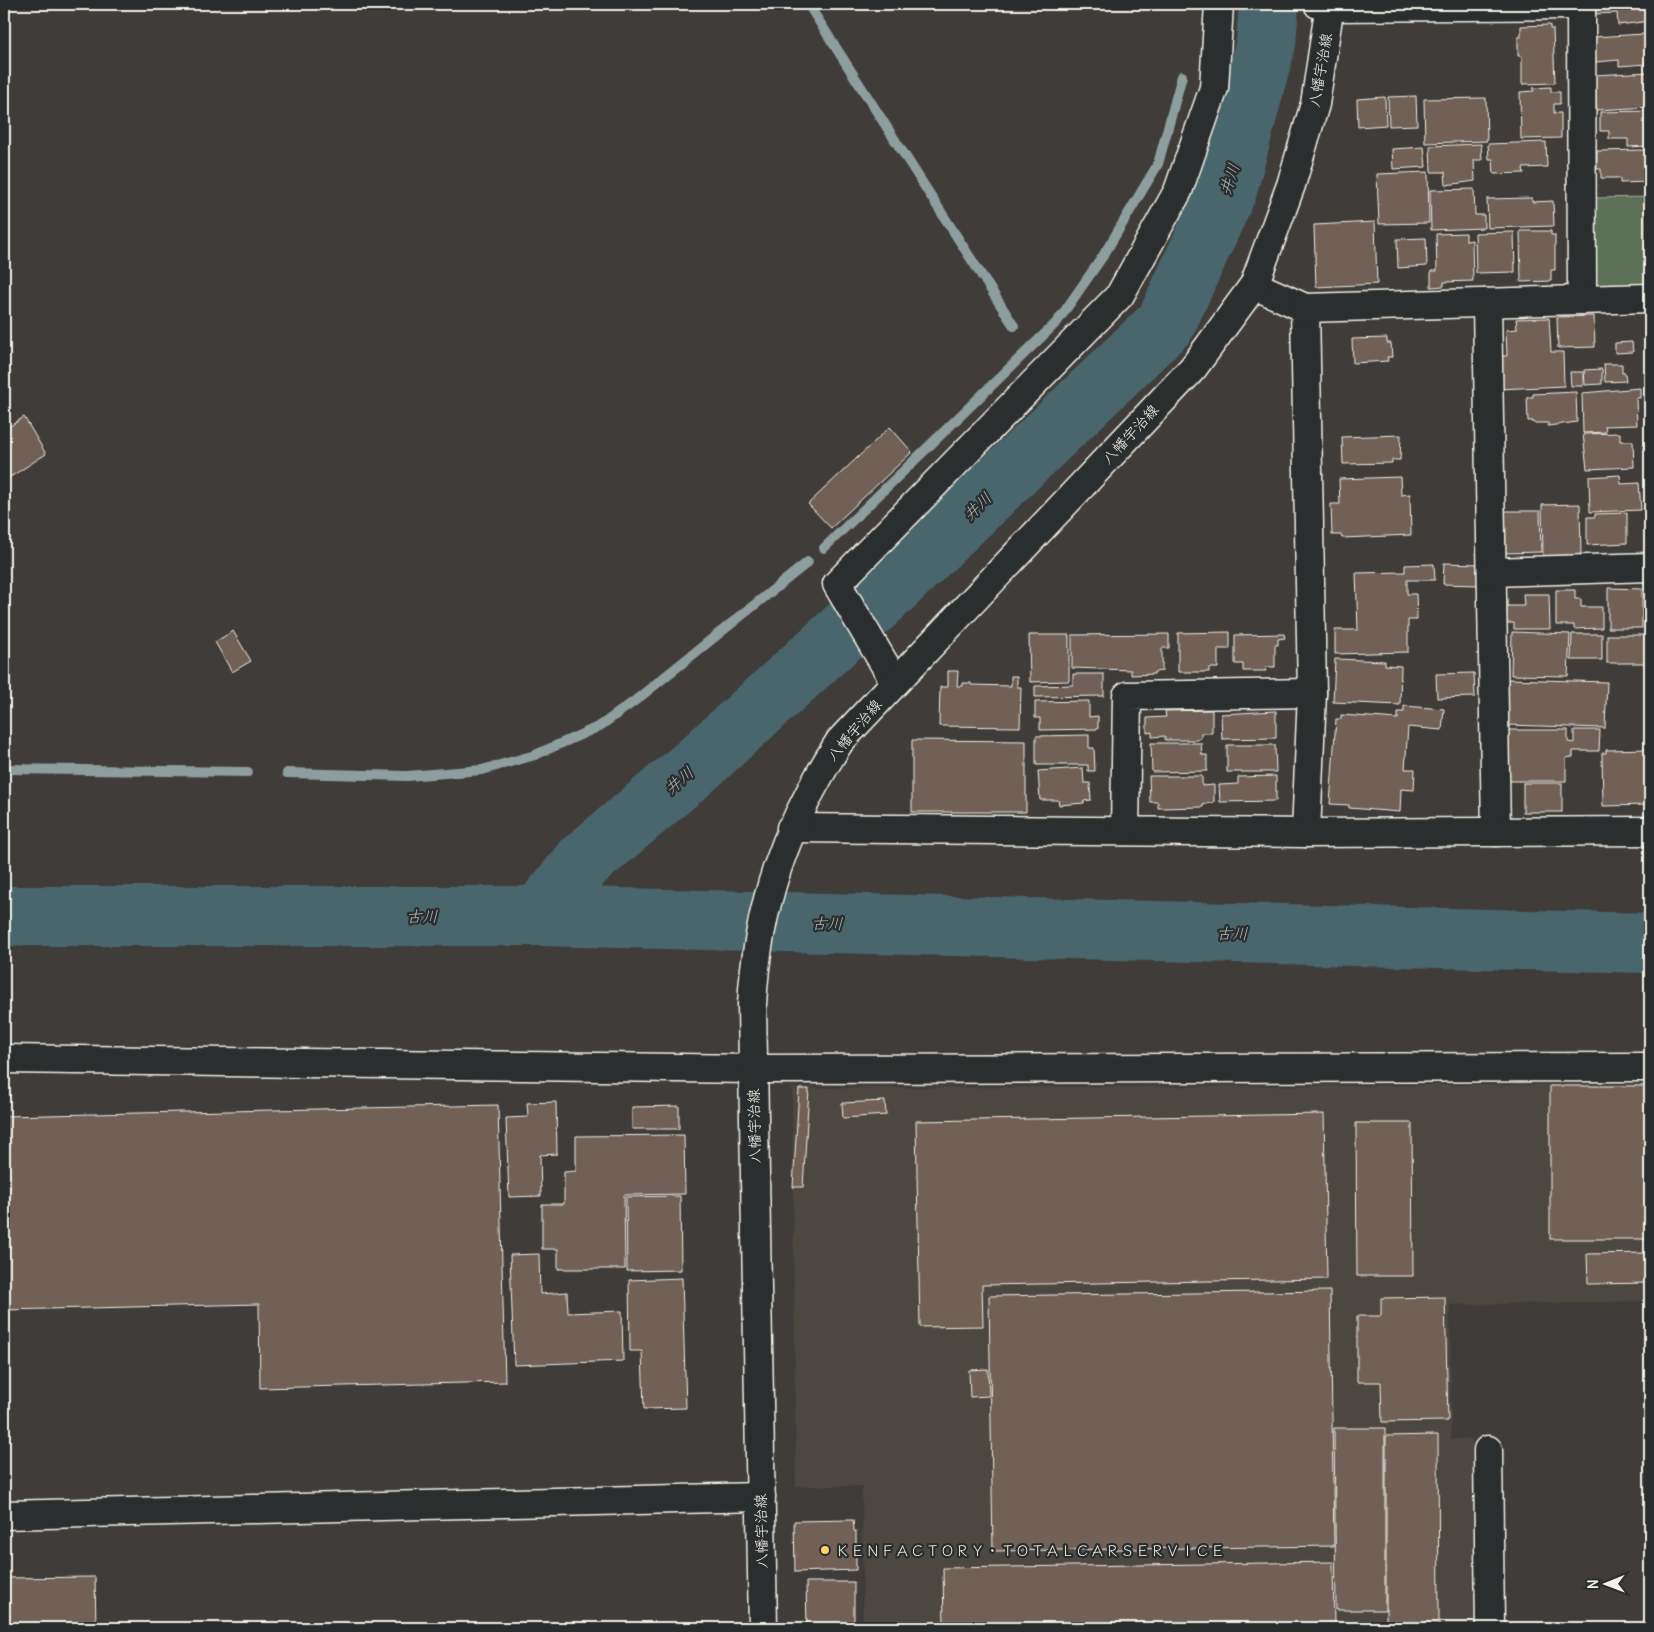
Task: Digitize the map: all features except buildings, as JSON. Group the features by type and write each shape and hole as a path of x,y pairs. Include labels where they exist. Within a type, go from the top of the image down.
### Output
{"street":[{"path":"895,682 837,584 1120,295 1178,191 1214,88 1219,4"},
{"path":"1326,5 1581,4 1582,300"},
{"name":"八幡宇治線","path":"763,1628 752,1005 756,961 766,909 788,836 814,782 840,741 1192,368 1254,285 1291,184 1315,104 1326,5"},
{"path":"1254,285 1304,308 1650,298"},
{"path":"1487,303 1496,832"},
{"path":"1304,308 1312,693 1306,833"},
{"path":"1492,572 1650,567"},
{"path":"1125,831 1127,696 1312,693"},
{"path":"788,836 1125,831 1306,833 1650,831"},
{"path":"4,1059 752,1060 1650,1067"},
{"path":"1488,1450 1490,1628"},
{"path":"4,1515 761,1496"}],"shaded area":[{"path":"1650,1084 1650,1301 1450,1305 1451,1439 1472,1439 1476,1628 863,1628 862,1486 796,1486 792,1088"}],"green space":[{"path":"1650,197 1650,288 1593,288 1594,198"}],"waterway":[{"path":"808,4 1014,326"},
{"name":"井川","path":"539,916 584,861 695,767 885,594 1166,323 1227,190 1266,43 1269,4"},
{"path":"824,548 1057,322 1103,256 1158,164 1182,76"},
{"path":"287,773 407,776 482,770 535,755 600,726 636,700 808,562"},
{"path":"4,769 248,772"},
{"name":"古川","path":"4,916 539,916 1650,943"}],"place":[{"name":"ＫＥＮＦＡＣＴＯＲＹ・ＴＯＴＡＬＣＡＲＳＥＲＶＩＣＥ","path":"825,1550"}]}
